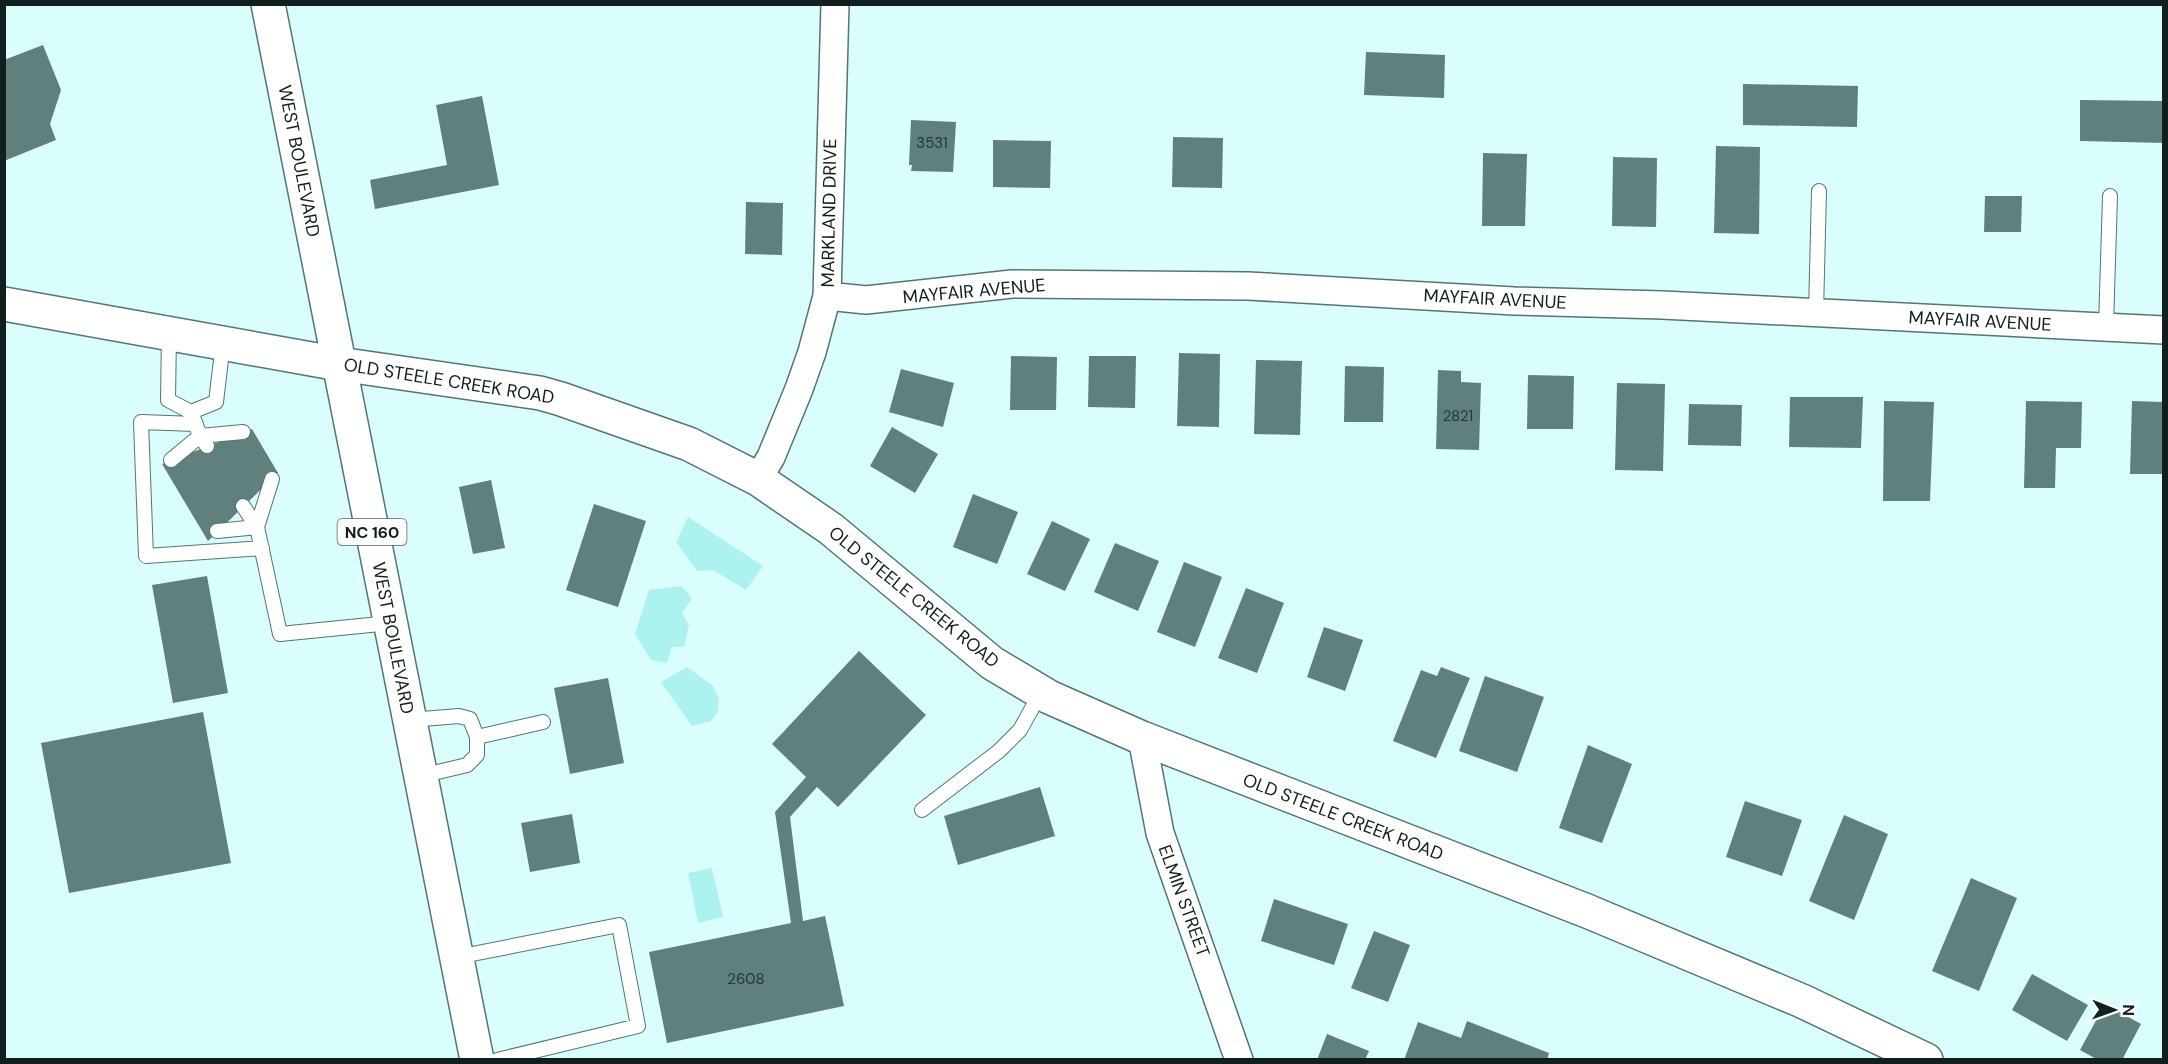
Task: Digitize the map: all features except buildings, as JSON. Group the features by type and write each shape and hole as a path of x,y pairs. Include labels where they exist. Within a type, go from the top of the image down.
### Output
{"main road":[{"name":"WEST BOULEVARD","path":"268,4 477,1059"},
{"name":"OLD STEELE CREEK ROAD","path":"4,304 339,364 540,393 689,444 758,479 831,529 992,663 1041,692 1142,738 1587,911 1802,1001 1926,1059"}],"street":[{"name":"MARKLAND DRIVE","path":"758,479 771,457 799,389 827,296 835,4"},
{"name":"MAYFAIR AVENUE","path":"827,296 866,300 1012,284 1248,286 1514,301 1662,305 2163,330"},
{"name":"ELMIN STREET","path":"1142,738 1160,833 1239,1059"}],"lane":[{"path":"1816,313 1820,191"},
{"path":"2106,327 2110,196"},
{"path":"169,334 168,400 198,429"},
{"path":"171,460 198,429 216,402 223,343"},
{"path":"243,432 141,422 146,556 262,548"},
{"path":"257,527 272,479"},
{"path":"243,506 257,527 280,634 390,623"},
{"path":"217,531 257,527"},
{"path":"922,810 999,751 1020,730 1041,692"},
{"path":"410,720 459,716 470,719 477,737 477,755 467,765 421,776"},
{"path":"477,737 543,722"},
{"path":"457,957 619,925 638,1026 497,1059"}],"shaded area":[{"path":"688,517 763,566 746,590 713,570 697,571 676,542"},
{"path":"681,586 692,598 682,613 689,625 684,647 672,647 667,663 651,660 635,634 649,590"},
{"path":"687,667 713,686 719,699 718,712 711,721 692,726 661,682"},
{"path":"712,868 723,917 698,923 688,873"}]}
